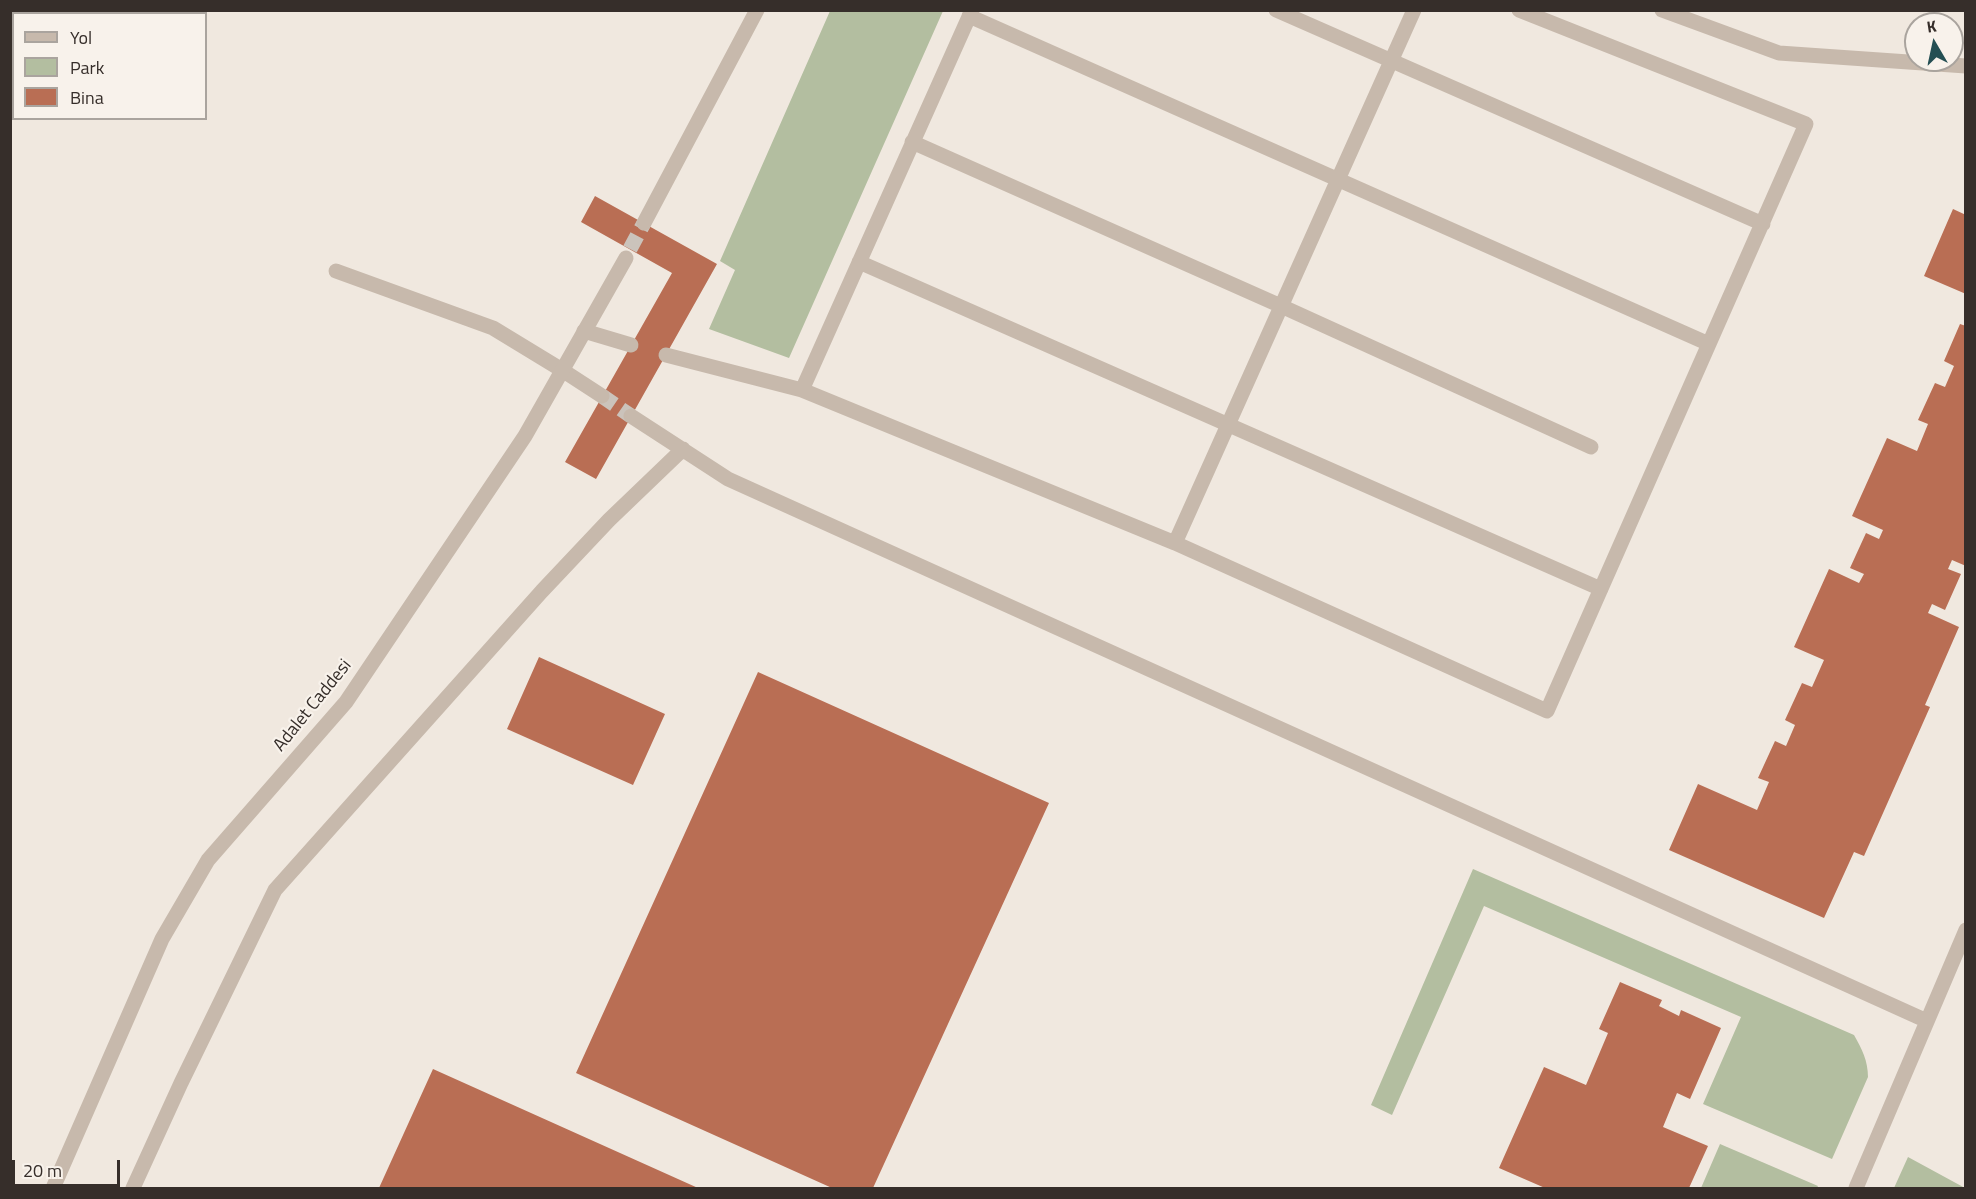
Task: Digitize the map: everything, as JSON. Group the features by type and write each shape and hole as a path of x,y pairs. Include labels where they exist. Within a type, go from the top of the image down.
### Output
{"street":[{"path":"644,223 757,10"},
{"path":"1276,10 1762,224"},
{"path":"1175,543 1414,10"},
{"path":"666,355 802,390 1175,543 1547,711 1806,124 1519,10"},
{"path":"1662,10 1779,53 1965,66"},
{"path":"802,390 971,13 1338,180 1709,344"},
{"path":"912,142 1591,447"},
{"name":"Adalet Caddesi","path":"53,1188 162,939 208,860 346,702 525,436 628,254"},
{"path":"859,262 1601,589"},
{"path":"336,271 493,328 602,396"},
{"path":"584,331 631,345"},
{"path":"631,416 728,479 1927,1021"},
{"path":"133,1188 181,1083 275,890 542,591 609,520 683,449"},
{"path":"1856,1188 1965,930"}],"green space":[{"path":"830,11 943,11 789,358 709,329 735,270 720,261"},
{"path":"1473,869 1854,1035 1864,1055 1868,1077 1832,1159 1703,1104 1741,1017 1484,906 1392,1115 1371,1105"},
{"path":"1720,1144 1818,1186 1817,1188 1701,1188"},
{"path":"1908,1157 1965,1188 1894,1188"}],"building":[{"path":"595,196 717,264 596,479 565,462 672,273 581,222"},
{"path":"1953,209 1966,215 1966,294 1924,276"},
{"path":"1960,324 1966,326 1966,566 1952,560 1948,569 1961,574 1945,610 1932,604 1928,613 1959,627 1925,705 1930,707 1864,856 1854,852 1824,918 1669,850 1698,784 1757,810 1769,782 1758,778 1775,741 1786,746 1795,725 1785,720 1802,683 1812,687 1824,660 1794,647 1829,569 1859,583 1864,574 1850,568 1866,533 1879,539 1883,530 1852,516 1887,438 1917,451 1928,424 1918,420 1935,383 1945,387 1954,366 1944,361"},
{"path":"539,657 665,714 633,785 507,729"},
{"path":"758,672 1049,803 873,1188 832,1188 576,1073"},
{"path":"1620,982 1662,1000 1659,1006 1679,1016 1681,1010 1721,1028 1690,1099 1677,1093 1663,1127 1708,1146 1689,1188 1545,1188 1499,1168 1544,1067 1586,1085 1608,1033 1599,1029"},
{"path":"433,1069 698,1188 379,1188"}],"tunnel":[{"path":"630,249 644,223"},
{"path":"602,396 631,416"}]}
